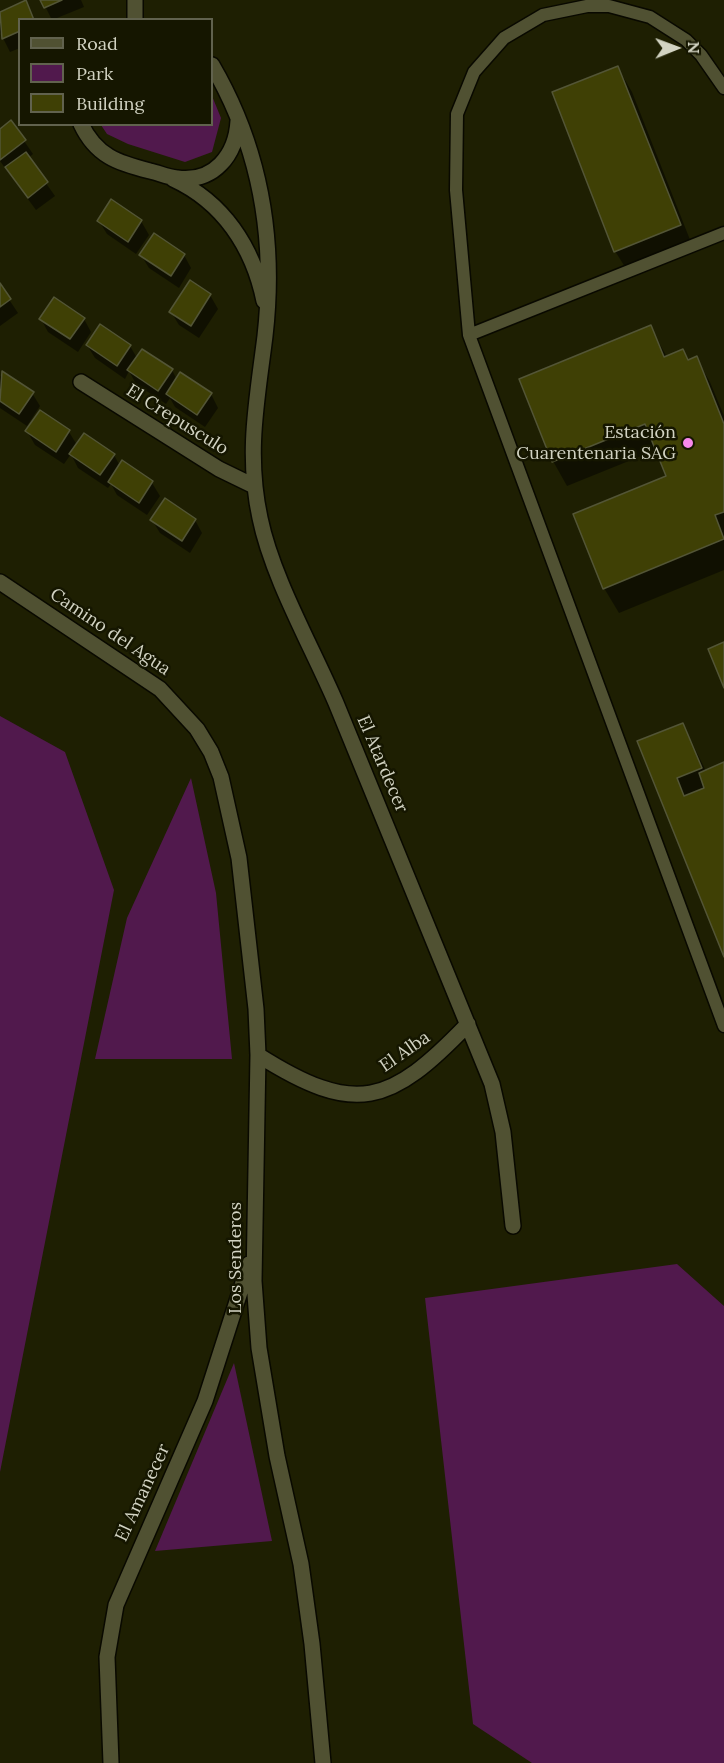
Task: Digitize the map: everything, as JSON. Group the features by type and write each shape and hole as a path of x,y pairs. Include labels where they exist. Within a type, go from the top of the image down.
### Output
{"street":[{"path":"135,0 135,18"},
{"name":"El Atardecer","path":"213,67 238,120 256,167 267,223 270,271 267,313 253,416 254,486 260,520 273,560 336,704 468,1024 496,1098 503,1132 513,1227"},
{"name":"El Atardecer","path":"82,126 96,148 106,156 124,165 176,178 199,177 221,165 234,144 238,120"},
{"name":"El Atardecer","path":"165,175 199,193 227,219 247,250 258,276 267,313"},
{"name":"El Crepusculo","path":"81,382 219,469 254,486"},
{"name":"Camino del Agua","path":"0,582 160,689 180,709 211,752"},
{"name":"Los Senderos","path":"211,752 228,804 239,858 249,936 258,1055 254,1247 259,1348 277,1456 301,1564 313,1654 323,1763"},
{"name":"El Alba","path":"258,1055 319,1089 344,1095 370,1094 395,1085 414,1073 468,1024"},
{"name":"El Amanecer","path":"111,1763 107,1657 116,1605 205,1401 254,1247"}],"lane":[{"path":"724,88 701,55 686,40 650,17 630,10 587,6 564,9 533,20 504,38 474,72 458,114 456,190 469,335 724,1026"},
{"path":"469,335 724,233"}],"green space":[{"path":"213,98 221,118 212,152 185,162 128,144 107,134 102,126 213,126"},
{"path":"0,716 65,752 114,890 0,1472"},
{"path":"191,778 216,893 232,1059 95,1059 127,918"},
{"path":"677,1264 724,1306 724,1763 532,1763 473,1724 425,1298"},
{"path":"234,1363 272,1541 155,1551"}],"building":[{"path":"26,0 33,18 18,18 18,32 2,39 0,12"},
{"path":"40,0 62,0 44,8"},
{"path":"618,66 681,225 614,252 552,92"},
{"path":"11,120 26,140 0,160 0,129"},
{"path":"26,152 48,182 28,198 5,167"},
{"path":"111,199 142,220 128,242 97,221"},
{"path":"154,233 185,254 171,276 139,255"},
{"path":"190,280 211,294 191,326 169,312"},
{"path":"0,283 11,299 0,307"},
{"path":"54,297 85,318 70,339 39,319"},
{"path":"100,324 131,345 117,366 86,345"},
{"name":"Estación Cuarentenaria SAG","path":"651,325 664,357 683,349 688,360 697,356 724,424 724,512 715,515 724,539 603,589 573,514 666,476 645,424 552,462 519,379"},
{"path":"142,349 173,369 158,391 127,370"},
{"path":"2,371 34,392 19,414 0,401"},
{"path":"180,372 212,393 197,415 166,394"},
{"path":"40,410 70,430 56,452 25,431"},
{"path":"84,433 115,454 100,475 69,454"},
{"path":"122,460 153,481 139,503 108,482"},
{"path":"165,498 196,519 182,541 150,520"},
{"path":"724,642 724,688 708,649"},
{"path":"683,723 702,768 677,778 684,796 704,788 699,773 724,762 724,957 637,741"}],"place":[{"name":"Estación Cuarentenaria SAG","path":"688,443"}]}
